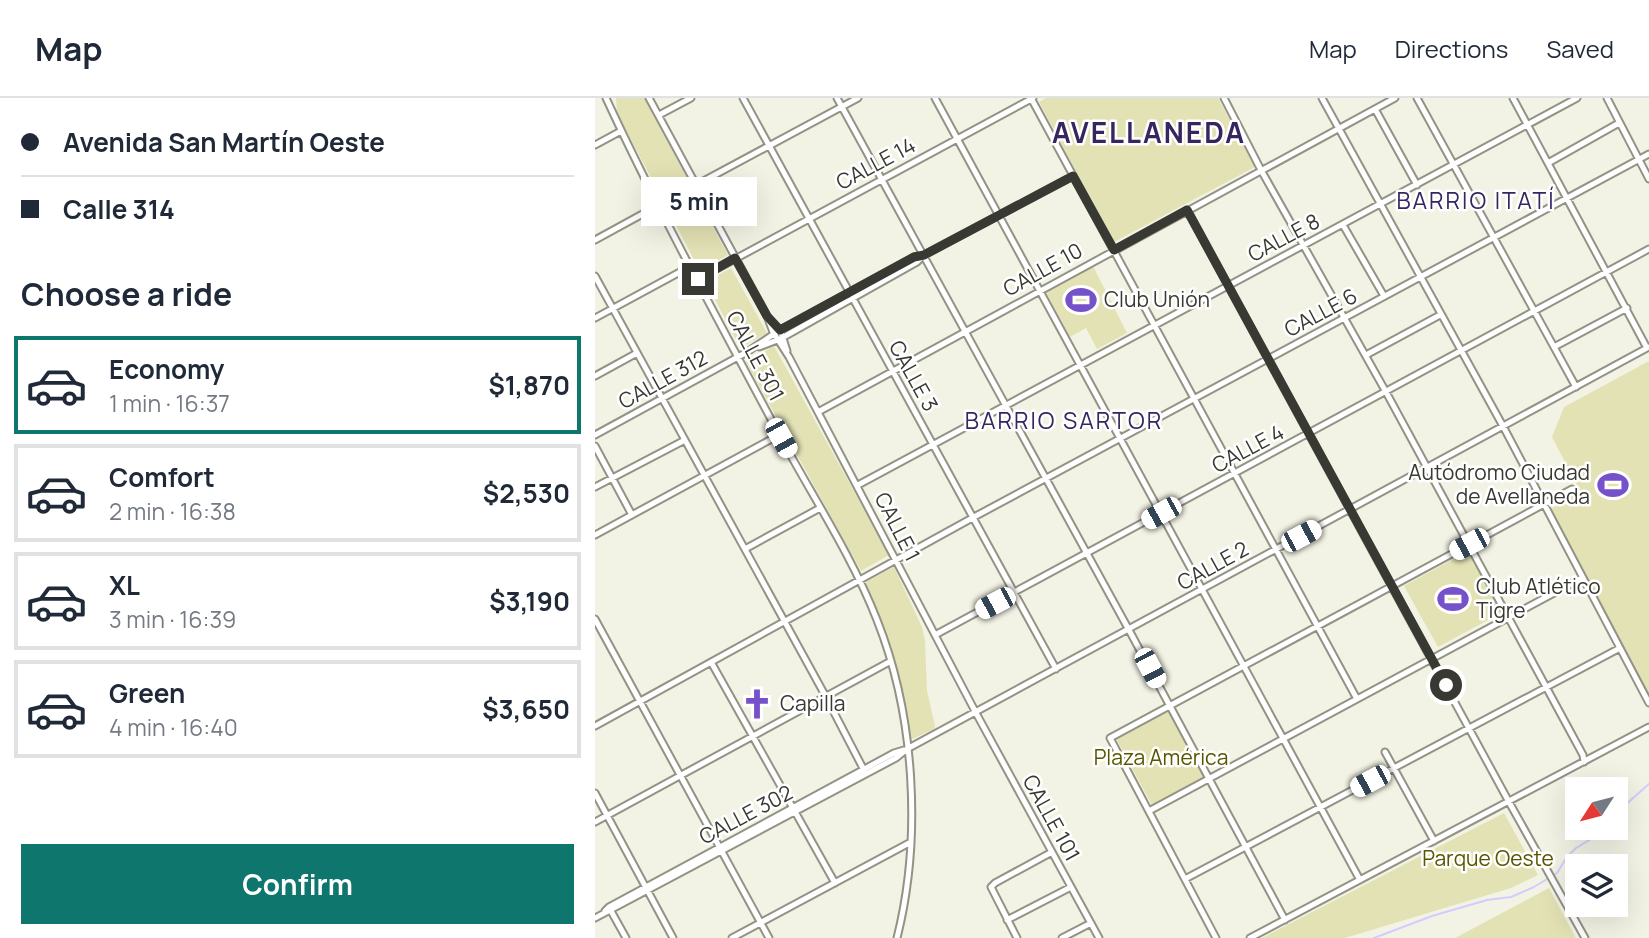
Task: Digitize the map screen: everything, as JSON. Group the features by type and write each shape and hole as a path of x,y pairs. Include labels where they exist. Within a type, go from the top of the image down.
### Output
{"street":[{"name":"CALLE 301","path":"606,98 738,357 859,580 877,620 891,661 901,705 912,810 905,903 897,938"},
{"name":"CALLE 1","path":"649,98 858,485 976,713"},
{"path":"659,115 691,98"},
{"name":"CALLE 3","path":"743,98 1056,669"},
{"path":"838,98 1285,920"},
{"path":"696,185 858,98"},
{"path":"935,98 1360,880"},
{"path":"1032,98 1357,699"},
{"name":"CALLE 14","path":"698,279 1032,98"},
{"path":"1224,98 1261,170 1469,544 1583,755 1584,762"},
{"path":"1322,98 1503,427 1649,703"},
{"name":"CALLE 10","path":"818,412 1395,98"},
{"path":"1417,98 1576,387"},
{"path":"1513,98 1648,348"},
{"name":"CALLE 8","path":"858,485 1577,98"},
{"path":"1607,98 1649,179"},
{"path":"1375,109 1417,185"},
{"path":"1548,163 1619,123"},
{"path":"595,145 621,131"},
{"name":"CALLE 6","path":"595,726 1045,478 1649,154"},
{"path":"780,330 917,262 924,255 1073,176"},
{"path":"595,240 659,205"},
{"path":"1187,210 1585,938"},
{"path":"1343,225 1384,296"},
{"name":"CALLE 4","path":"936,635 1649,249"},
{"path":"595,318 691,266"},
{"path":"595,275 865,771"},
{"name":"CALLE 312","path":"595,435 851,295"},
{"path":"1554,347 1627,308"},
{"path":"1366,355 1440,314"},
{"name":"CALLE 1","path":"767,316 780,330 778,337"},
{"name":"CALLE 2","path":"976,713 1648,348"},
{"path":"595,376 637,353"},
{"path":"595,536 779,435"},
{"path":"595,487 685,440"},
{"path":"595,446 632,515"},
{"path":"1216,938 1110,738 1572,489"},
{"path":"745,549 820,508"},
{"path":"1149,811 1582,578"},
{"path":"595,619 597,629 641,701 769,938"},
{"path":"1185,879 1620,648"},
{"path":"595,822 891,661"},
{"path":"711,662 835,883"},
{"name":"CALLE 302","path":"603,913 976,713"},
{"name":"CALLE 101","path":"976,713 1099,938"},
{"path":"1250,938 1649,727"},
{"path":"1385,752 1434,841"},
{"path":"595,793 673,938"},
{"path":"732,938 911,842"},
{"path":"1017,938 991,887 1052,852"},
{"path":"1007,920 1071,887"},
{"name":"CALLE 302","path":"595,918 609,907 647,889"},
{"path":"611,911 626,938"},
{"path":"1062,938 1091,923"}],"green space":[{"path":"616,98 644,98 728,255 700,271 617,113"},
{"path":"1046,98 1218,98 1255,167 1114,242 1039,102"},
{"name":"Club Unión","path":"1093,266 1127,333 1097,349 1086,328 1070,337 1046,292"},
{"path":"731,268 767,333 740,348 706,282"},
{"path":"774,346 889,555 861,571 746,362"},
{"name":"Autódromo Ciudad de Avellaneda","path":"1649,361 1649,697 1549,510 1580,491 1552,437 1564,407"},
{"name":"Club Atlético Tigre","path":"1468,551 1501,613 1438,647 1404,586"},
{"path":"894,567 922,627 927,691 935,726 934,729 910,740 866,582"},
{"name":"Plaza América","path":"1170,710 1206,776 1152,805 1116,739"},
{"name":"Parque Oeste","path":"1504,813 1538,875 1511,888 1345,938 1262,938"},
{"path":"1549,888 1576,938 1455,938"}],"waterway":[{"path":"1628,803 1649,784"},
{"path":"1374,938 1432,916 1487,900 1511,897 1534,887 1557,873 1567,857 1589,840"}],"place":[{"name":"Club Unión","path":"1081,300"},
{"name":"Autódromo Ciudad de Avellaneda","path":"1613,485"},
{"name":"Club Atlético Tigre","path":"1453,599"},
{"name":"Capilla","path":"757,704"}],"district":[{"name":"AVELLANEDA","path":"1149,133"},
{"name":"BARRIO ITATÍ","path":"1476,201"},
{"name":"BARRIO SARTOR","path":"1064,421"}],"route":[{"path":"698,279 735,258 767,316 780,330 914,257 924,255 1073,176 1114,250 1187,210 1446,685"}]}
